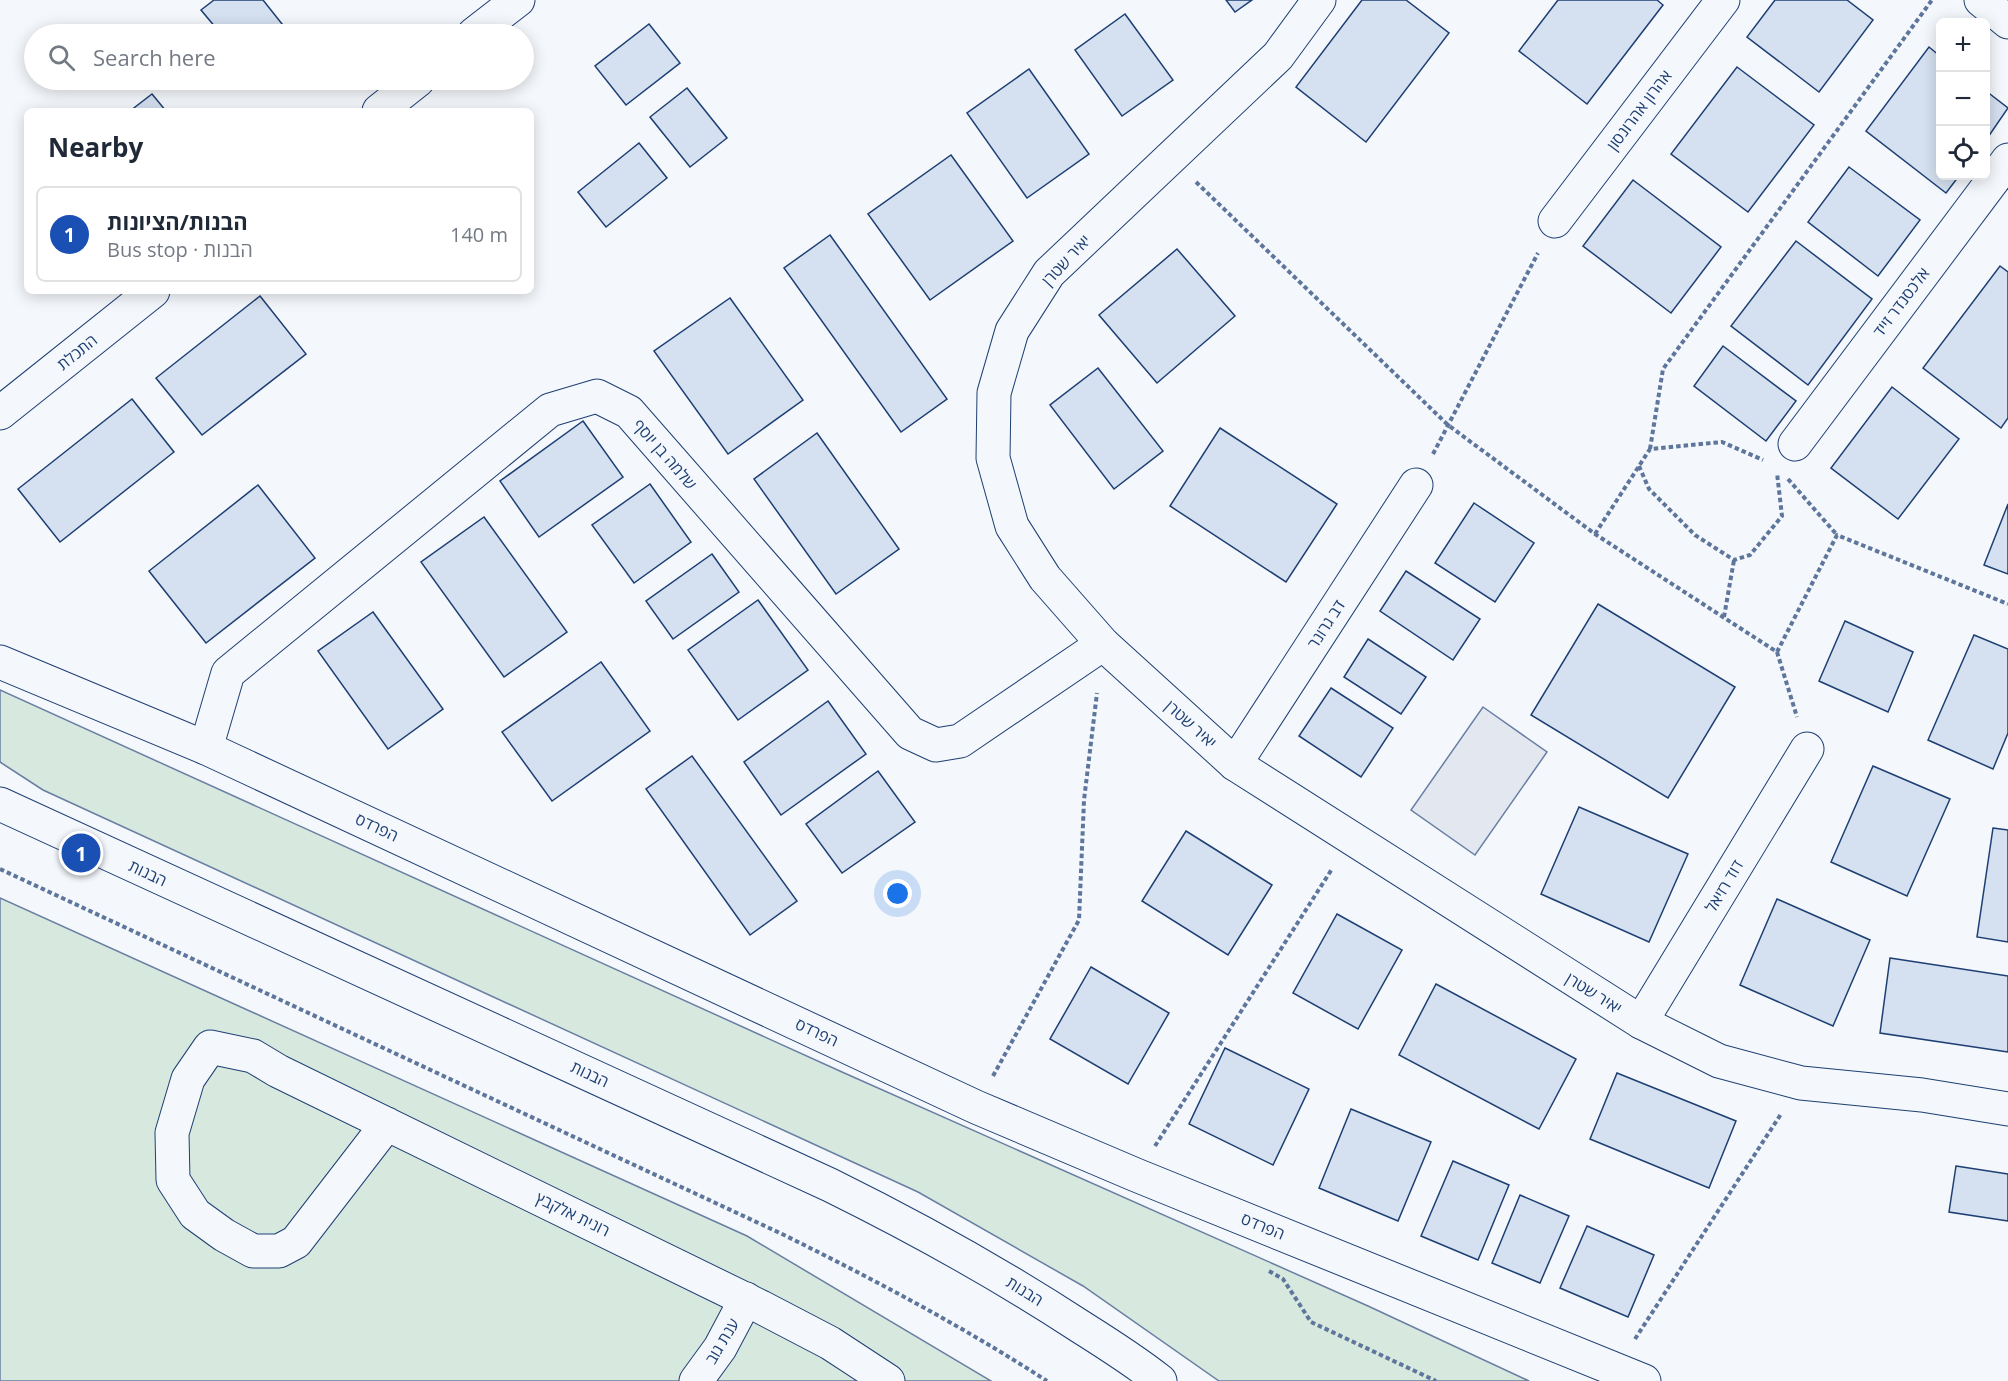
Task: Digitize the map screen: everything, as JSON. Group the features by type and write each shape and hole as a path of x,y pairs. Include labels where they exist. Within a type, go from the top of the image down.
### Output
{"street":[{"path":"487,24 518,0"},
{"name":"יאיר שטרן","path":"1319,0 1278,56 1048,273 1012,331 994,393 993,458 1012,526 1045,578 1103,644 1235,764 1641,1022 1719,1061 1801,1083 1922,1095 2008,1109"},
{"name":"אהרון אהרונסון","path":"1555,220 1723,0"},
{"path":"1981,0 2008,22"},
{"path":"383,108 405,90"},
{"name":"אלכסנדר זייד","path":"1795,444 2008,160"},
{"name":"התכלת","path":"0,413 149,294"},
{"name":"שלמה בן יוסף","path":"206,748 228,673 550,410 597,396 629,412 910,733 936,745 960,741 1103,644"},
{"name":"דב גרונר","path":"1235,764 1416,485"},
{"name":"הפרדס","path":"0,662 206,748 976,1107 1136,1175 1630,1375"},
{"name":"דוד רזיאל","path":"1641,1022 1807,749"},
{"name":"הבנות","path":"0,804 830,1185 921,1231 1022,1288 1141,1366 1160,1381"},
{"name":"רונית אלקבץ","path":"387,1124 296,1242 279,1251 254,1251 224,1235 195,1215 172,1180 172,1133 188,1079 210,1047 253,1056 279,1071 746,1299 830,1343 888,1381"},
{"name":"ענת גוב","path":"696,1381 720,1348 746,1299"}],"path":[{"path":"1595,534 1650,449 1664,369 1932,0"},
{"path":"1171,157 1448,424 1595,534 1777,652 1807,749"},
{"path":"1416,485 1555,220"},
{"path":"1650,449 1722,442 1765,461"},
{"path":"1639,466 1649,489 1695,535 1734,560"},
{"path":"1734,560 1750,555 1782,516 1776,466 1837,535 2008,604"},
{"path":"1777,652 1837,535"},
{"path":"1724,617 1734,560"},
{"path":"976,1107 1079,920 1084,800 1103,644"},
{"path":"1136,1175 1352,838"},
{"path":"0,869 782,1234 884,1284 998,1349 1047,1381"},
{"path":"1630,1375 1801,1083"}],"shaded area":[{"path":"0,690 842,1072 1368,1306 1529,1381 1219,1381 1083,1286 918,1192 43,790 0,762"},
{"path":"1483,707 1547,752 1475,855 1411,810"},
{"path":"0,898 747,1236 991,1381 0,1381"}],"building":[{"path":"214,0 263,0 282,24 213,24 201,10"},
{"path":"1226,0 1252,0 1235,12"},
{"path":"1362,0 1406,0 1449,33 1366,142 1296,87"},
{"path":"1558,0 1657,0 1663,5 1587,104 1519,51"},
{"path":"1775,0 1847,0 1873,20 1819,92 1747,37"},
{"path":"1125,14 1173,80 1122,116 1075,50"},
{"path":"649,24 680,63 626,105 595,66"},
{"path":"1929,47 1936,53 1936,180 1956,180 1946,193 1866,131"},
{"path":"1737,67 1814,125 1748,212 1671,154"},
{"path":"1029,69 1089,154 1027,198 967,113"},
{"path":"687,88 727,138 690,167 650,117"},
{"path":"152,94 164,108 134,108"},
{"path":"1990,94 2008,108 1990,134"},
{"path":"639,143 667,178 606,227 578,192"},
{"path":"951,155 1013,241 930,300 868,214"},
{"path":"1849,167 1920,220 1878,276 1808,222"},
{"path":"1633,180 1721,247 1671,313 1583,246"},
{"path":"830,235 947,399 901,432 784,268"},
{"path":"1796,241 1872,299 1808,385 1731,326"},
{"path":"1177,249 1235,316 1157,383 1099,315"},
{"path":"2000,266 2008,272 2008,418 2001,428 1923,368"},
{"path":"260,296 306,354 202,435 156,378"},
{"path":"730,298 803,400 728,454 654,351"},
{"path":"1723,346 1796,401 1766,441 1694,386"},
{"path":"1098,368 1163,451 1114,489 1050,405"},
{"path":"1892,387 1959,439 1898,519 1831,468"},
{"path":"132,399 174,452 60,542 18,489"},
{"path":"583,421 623,477 539,537 500,481"},
{"path":"1220,428 1337,504 1286,582 1170,506"},
{"path":"817,433 899,549 836,594 754,479"},
{"path":"650,484 691,542 634,583 592,525"},
{"path":"258,485 315,558 206,643 149,571"},
{"path":"1474,503 1534,543 1495,602 1435,563"},
{"path":"2008,504 2008,574 1984,565"},
{"path":"484,517 567,632 504,677 421,562"},
{"path":"712,554 739,592 673,639 646,601"},
{"path":"1406,571 1480,619 1453,660 1380,611"},
{"path":"758,600 808,670 738,720 688,650"},
{"path":"1598,604 1735,687 1668,798 1531,715"},
{"path":"373,612 443,709 388,749 318,651"},
{"path":"1845,621 1913,652 1888,712 1819,681"},
{"path":"1974,635 2008,649 2008,733 1993,769 1928,740"},
{"path":"1368,639 1426,677 1401,714 1344,677"},
{"path":"601,662 650,731 552,801 502,732"},
{"path":"1331,688 1393,728 1361,777 1299,736"},
{"path":"828,701 866,754 781,815 744,762"},
{"path":"692,756 797,901 750,935 646,789"},
{"path":"1873,766 1950,799 1907,896 1831,862"},
{"path":"878,771 915,822 842,873 806,824"},
{"path":"1579,807 1688,854 1649,942 1541,894"},
{"path":"1993,828 2008,830 2008,942 1977,937"},
{"path":"1186,831 1272,885 1228,955 1142,901"},
{"path":"1777,899 1870,940 1833,1026 1740,985"},
{"path":"1337,914 1402,950 1358,1029 1293,993"},
{"path":"1890,958 2008,976 2008,1052 1880,1033"},
{"path":"1091,967 1169,1013 1128,1084 1050,1039"},
{"path":"1436,984 1576,1059 1539,1129 1399,1055"},
{"path":"1225,1048 1309,1089 1273,1165 1189,1124"},
{"path":"1617,1073 1736,1121 1709,1188 1590,1139"},
{"path":"1351,1109 1431,1142 1398,1221 1319,1188"},
{"path":"1453,1161 1509,1185 1478,1260 1421,1236"},
{"path":"1956,1166 2008,1174 2008,1221 1949,1212"},
{"path":"1520,1195 1569,1216 1540,1283 1492,1263"},
{"path":"1587,1226 1654,1255 1628,1317 1560,1288"}],"place":[{"name":"הבנות/הציונות","path":"81,853"}]}
